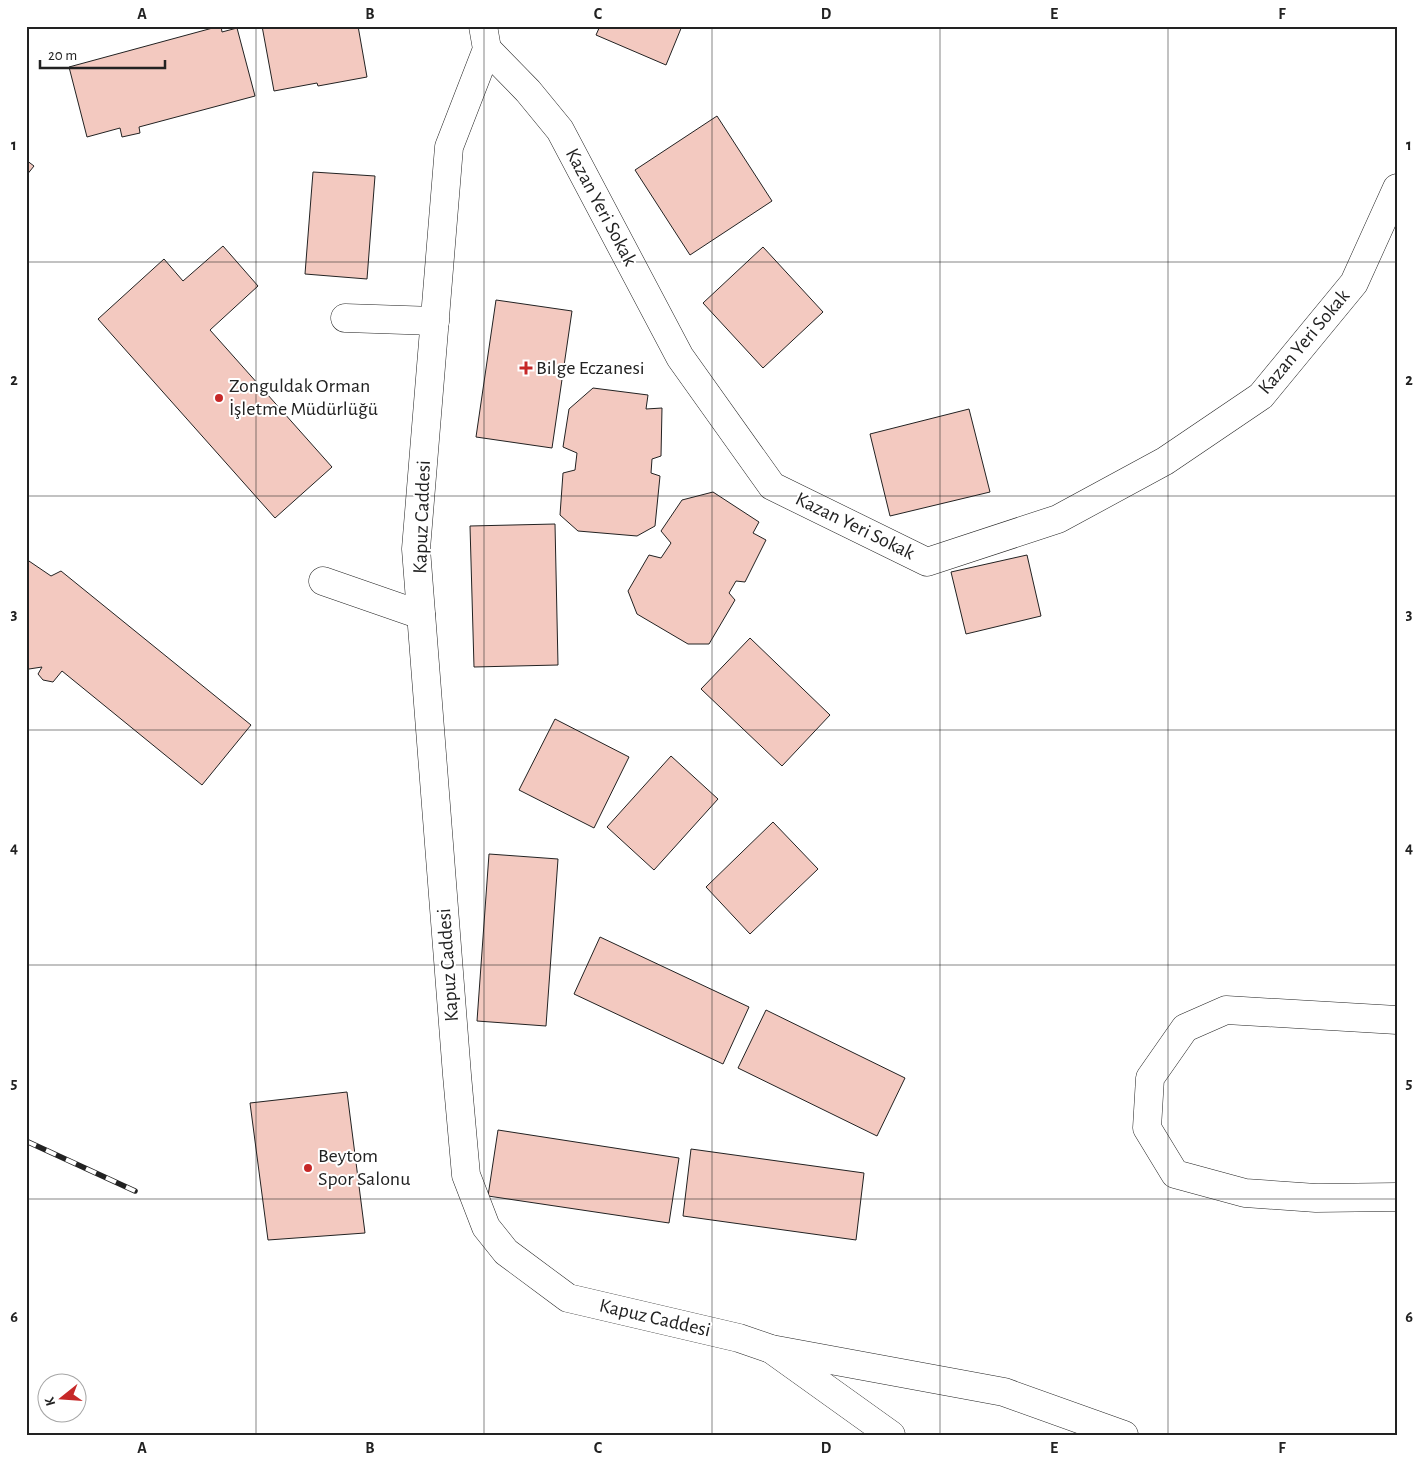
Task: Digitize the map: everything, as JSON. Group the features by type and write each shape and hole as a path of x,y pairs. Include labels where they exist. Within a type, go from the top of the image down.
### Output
{"street":[{"name":"Kazan Yeri Sokak","path":"485,38 560,130 680,357 772,486 927,562 1058,520 1165,461 1261,396 1354,283 1397,188"},
{"name":"Kapuz Caddesi","path":"485,38 449,147 416,549 466,1174 486,1228 506,1252 568,1298 739,1338 771,1349 1004,1392 1124,1435"},
{"path":"345,318 435,322"},
{"path":"323,581 421,615"},
{"path":"1397,1020 1226,1010 1185,1028 1150,1078 1147,1128 1175,1174 1245,1193 1316,1198 1397,1197"},
{"path":"771,1349 891,1435"}],"building":[{"path":"221,26 222,32 237,28 255,96 139,127 140,133 122,137 120,128 87,137 69,67"},
{"path":"262,26 358,26 367,77 318,86 317,83 274,91"},
{"path":"600,26 682,26 666,65 596,35"},
{"path":"717,116 772,201 690,255 635,170"},
{"path":"26,160 34,166 26,176"},
{"path":"313,172 375,176 367,279 305,274"},
{"name":"Zonguldak Orman İşletme Müdürlüğü","path":"223,246 258,286 210,330 332,467 275,518 98,319 164,259 183,281"},
{"path":"763,247 823,312 763,368 703,303"},
{"path":"496,300 572,311 552,448 476,437"},
{"path":"593,388 648,395 646,409 662,408 661,456 652,459 651,473 660,476 655,526 637,536 578,531 560,515 563,473 575,470 577,453 563,447 569,409"},
{"path":"969,409 990,492 890,516 870,434"},
{"path":"713,492 759,522 753,533 766,540 745,582 736,581 729,593 735,600 709,644 688,644 637,614 628,591 649,555 661,558 671,543 661,531 682,500"},
{"path":"555,524 558,665 474,667 470,526"},
{"path":"1027,555 1041,616 966,634 951,572"},
{"path":"26,559 51,576 61,571 251,725 202,785 62,671 53,682 43,680 38,674 42,667 29,669 26,667"},
{"path":"750,638 830,715 782,766 701,689"},
{"path":"555,719 629,757 594,828 519,790"},
{"path":"671,756 718,799 654,870 607,827"},
{"path":"773,822 818,869 750,934 706,887"},
{"path":"489,854 558,859 546,1026 477,1021"},
{"path":"600,937 749,1007 723,1064 574,994"},
{"path":"766,1010 905,1078 877,1136 738,1068"},
{"name":"Beytom Spor Salonu","path":"347,1092 365,1233 268,1240 250,1103"},
{"path":"498,1130 679,1158 669,1223 488,1196"},
{"path":"691,1149 864,1173 856,1240 683,1216"}],"railway":[{"path":"26,1141 135,1191"}],"place":[{"name":"Bilge Eczanesi","path":"526,368"},
{"name":"Zonguldak Orman İşletme Müdürlüğü","path":"219,398"},
{"name":"Beytom Spor Salonu","path":"308,1168"}]}
